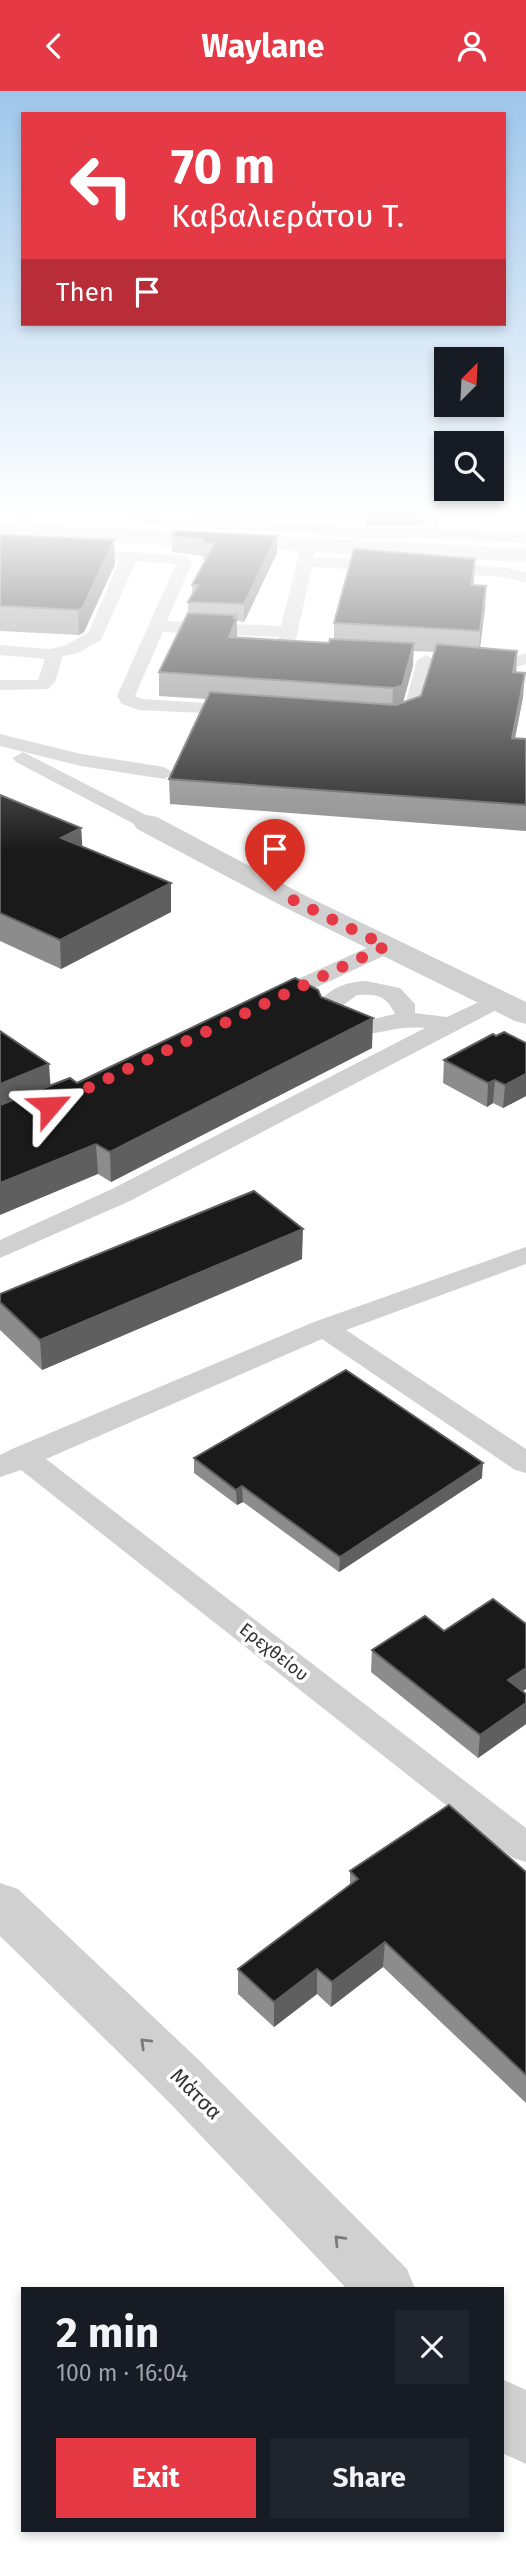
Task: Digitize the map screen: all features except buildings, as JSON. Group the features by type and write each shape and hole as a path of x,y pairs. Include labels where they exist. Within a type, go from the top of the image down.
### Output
{"street":[{"path":"148,823 386,946 526,1014"},
{"name":"Μάτσα","path":"0,1904 183,2080 384,2287"},
{"path":"504,2411 526,2433"}],"lane":[{"path":"0,650 51,654 72,649 95,636 101,622"},
{"path":"158,622 126,696 129,701 152,706 260,713"},
{"path":"291,622 285,652 326,656"},
{"path":"156,627 289,632"},
{"path":"0,685 43,685 47,682 55,657 51,654"},
{"path":"401,659 508,664 526,657"},
{"path":"381,720 405,719 411,715 440,661"},
{"path":"0,740 55,755 125,769 164,773"},
{"path":"0,746 148,823"},
{"path":"245,1012 386,946"},
{"path":"405,1011 404,1002 399,996 368,989 350,990 337,996 327,1007 330,1018 361,1029 403,1020 448,1024"},
{"path":"0,1250 205,1153 498,1000"},
{"path":"11,1462 324,1328 526,1255"},
{"path":"324,1328 526,1463"},
{"name":"Ερεχθείου","path":"11,1462 526,1848"}],"route":[{"path":"50,1106 386,946 275,891"}]}
